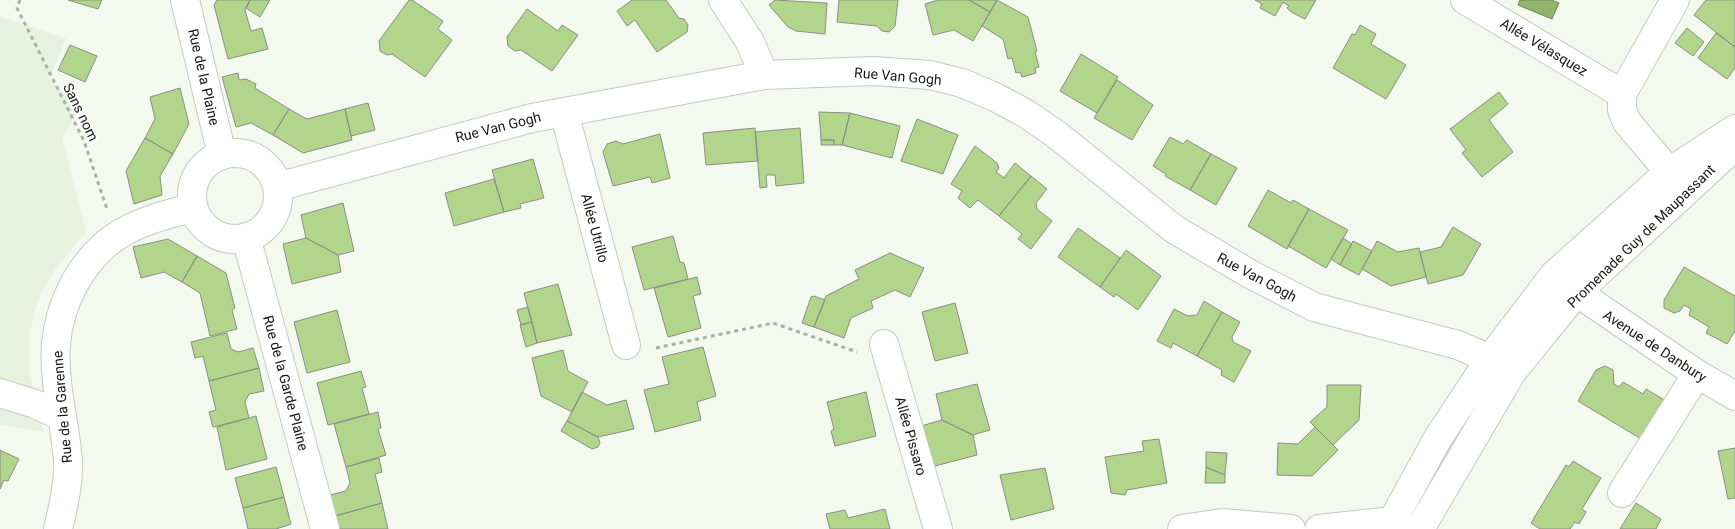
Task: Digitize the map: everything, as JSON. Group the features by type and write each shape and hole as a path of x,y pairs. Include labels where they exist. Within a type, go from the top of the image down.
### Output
{"street":[{"name":"Rue de la Plaine","path":"185,0 222,155"},
{"path":"723,0 750,42 764,75"},
{"name":"Allée Vélasquez","path":"1465,0 1622,94"},
{"path":"1675,0 1622,94 1622,110 1627,122 1686,193"},
{"name":"Rue Van Gogh","path":"277,187 532,118 764,75 874,71 930,75 962,83 995,97 1025,113 1057,135 1174,229 1266,282 1314,307 1458,345 1501,366"},
{"name":"Allée Utrillo","path":"564,112 626,344"},
{"name":"Promenade Guy de Maupassant","path":"1420,529 1501,366 1554,275 1669,172 1735,129"},
{"name":"Promenade Guy de Maupassant","path":"1395,526 1438,438 1501,366 1576,293 1735,146"},
{"path":"236,152 250,155 263,162 272,173 277,187 275,212 268,223 258,232 246,237 220,236 209,230 200,220 194,208 192,195 194,182 200,170 210,160 222,155 236,152"},
{"name":"Rue de la Garenne","path":"58,529 66,497 68,462 61,416 56,344 66,299 88,264 107,243 138,226 174,212 194,208"},
{"name":"Rue de la Garde Plaine","path":"246,237 325,529"},
{"name":"Avenue de Danbury","path":"1554,275 1576,293 1697,374 1735,396"},
{"name":"Allée Pissaro","path":"886,347 938,529"},
{"path":"1622,493 1697,374"},
{"path":"0,393 35,404 61,416"},
{"path":"1182,529 1222,523 1291,529"},
{"path":"1319,529 1395,526"}],"path":[{"name":"Sans nom","path":"20,0 17,8 84,141 116,238"},
{"path":"626,344 657,348 773,323 863,354 886,347"}],"shaded area":[{"path":"1520,0 1552,0 1559,3 1552,19 1518,5"},
{"path":"0,16 66,38 49,80 82,105 62,138 86,232 55,269 38,300 29,335 29,371 44,432 0,425"}],"building":[{"path":"68,0 102,0 98,9"},
{"path":"217,0 250,0 245,10 251,31 262,28 268,49 228,59 214,5"},
{"path":"250,0 270,0 260,17 246,8"},
{"path":"409,0 412,0 443,21 438,29 452,40 425,77 392,54 387,55 380,51 379,41"},
{"path":"632,0 666,0 679,18 684,19 688,25 687,32 657,52 635,20 627,26 617,11"},
{"path":"775,0 827,3 825,34 796,31 788,27 769,5"},
{"path":"839,0 898,0 895,26 889,32 882,31 877,26 837,22"},
{"path":"938,0 969,0 990,12 973,41 954,30 933,35 925,4"},
{"path":"969,0 997,0 990,12"},
{"path":"997,0 1028,17 1037,51 1035,52 1039,67 1035,68 1036,73 1022,77 1020,72 1016,73 1012,58 1008,59 1003,39 982,26"},
{"path":"1255,0 1316,0 1305,19 1291,12 1287,8 1289,6 1283,2 1275,16 1260,8 1262,4"},
{"path":"1706,0 1735,0 1735,47 1694,15"},
{"path":"527,9 558,31 562,25 578,35 552,71 521,50 515,51 508,46 507,37"},
{"path":"1360,25 1376,34 1371,44 1406,65 1386,99 1333,68 1352,34 1355,35"},
{"path":"1687,28 1704,42 1693,56 1675,43"},
{"path":"1716,33 1735,47 1735,68 1727,79 1698,58"},
{"path":"70,45 97,56 85,82 58,70"},
{"path":"1081,54 1118,77 1097,113 1060,91"},
{"path":"238,73 239,80 246,79 256,84 255,88 289,109 273,135 251,123 236,127 222,77"},
{"path":"1117,80 1153,105 1132,140 1094,118"},
{"path":"180,88 189,124 173,154 145,138 155,119 150,97"},
{"path":"1499,92 1508,104 1489,120 1513,152 1482,177 1462,153 1466,150 1450,129"},
{"path":"368,103 375,130 351,136 345,109"},
{"path":"289,109 307,119 345,109 352,140 303,153 273,135"},
{"path":"819,112 850,113 842,145 834,145 834,140 821,140"},
{"path":"850,113 900,126 892,158 842,145"},
{"path":"917,119 958,135 943,174 901,161"},
{"path":"755,128 758,161 706,165 703,133"},
{"path":"800,128 804,183 776,186 775,175 766,175 767,187 760,188 755,132"},
{"path":"660,134 670,178 652,183 650,177 613,186 603,152 607,144 616,141 623,144"},
{"path":"1170,137 1183,144 1187,140 1211,154 1190,190 1165,176 1166,174 1153,166"},
{"path":"145,138 173,154 160,176 162,195 134,204 126,171"},
{"path":"821,140 834,140 834,145 821,145"},
{"path":"975,146 997,163 999,168 996,172 1004,178 1015,163 1031,176 999,216 978,200 970,208 958,198 962,191 951,184"},
{"path":"1211,154 1237,168 1216,205 1190,190"},
{"path":"533,159 544,198 520,204 521,208 504,212 492,170"},
{"path":"1031,176 1047,189 1036,203 1037,209 1052,221 1031,249 1018,239 1022,234 999,216"},
{"path":"494,179 504,212 454,226 445,193"},
{"path":"1268,190 1291,203 1293,200 1309,209 1287,249 1248,226"},
{"path":"343,203 354,251 338,255 306,238 301,215"},
{"path":"1309,209 1348,230 1326,268 1288,246"},
{"path":"1453,227 1481,244 1463,275 1428,284 1420,252 1441,247"},
{"path":"1078,228 1120,258 1100,287 1058,257"},
{"path":"673,236 680,262 684,263 688,279 644,290 632,247"},
{"path":"306,238 338,255 341,272 292,284 283,244"},
{"path":"1343,238 1352,244 1340,265 1331,259"},
{"path":"168,239 197,256 182,282 164,272 141,278 133,247"},
{"path":"1353,241 1372,251 1359,275 1340,265"},
{"path":"1377,241 1398,252 1419,248 1426,277 1391,286 1362,269"},
{"path":"1126,250 1161,276 1138,310 1116,294 1114,297 1100,287"},
{"path":"890,253 924,268 910,297 895,290 871,301 873,308 851,318 844,338 814,327 826,296 859,279 855,270"},
{"path":"197,256 226,273 235,308 232,310 237,329 210,336 200,293 182,282"},
{"path":"1684,267 1735,296 1735,331 1727,344 1706,333 1709,327 1689,315 1691,309 1684,305 1680,311 1674,313 1664,308 1664,300"},
{"path":"697,277 701,294 693,296 701,328 668,337 654,288"},
{"path":"558,284 572,335 537,343 524,293"},
{"path":"814,296 825,300 814,327 802,323 811,297"},
{"path":"1204,301 1222,312 1197,356 1173,343 1171,348 1157,341 1174,309 1188,316 1197,315"},
{"path":"955,303 968,353 935,361 922,312"},
{"path":"528,307 532,322 521,325 517,310"},
{"path":"337,310 350,362 307,373 294,322"},
{"path":"1222,312 1240,322 1232,337 1233,342 1251,351 1234,382 1221,375 1222,370 1197,356"},
{"path":"532,322 537,343 526,347 520,325"},
{"path":"227,333 231,349 238,352 253,348 259,368 209,381 203,356 195,358 191,342"},
{"path":"703,347 716,396 697,402 701,420 655,432 644,390 669,384 662,357"},
{"path":"563,350 568,371 588,382 572,412 541,396 532,358"},
{"path":"1605,366 1613,370 1614,384 1619,387 1623,382 1643,394 1646,389 1666,401 1643,440 1578,401 1596,370"},
{"path":"259,368 264,391 249,394 245,402 249,418 213,427 209,412 216,410 209,381"},
{"path":"361,371 366,387 362,388 369,414 328,425 317,383"},
{"path":"977,384 990,430 973,435 942,420 936,394"},
{"path":"1327,385 1361,385 1359,420 1333,445 1310,422 1327,407"},
{"path":"582,392 607,405 626,400 634,429 598,437 567,421"},
{"path":"866,392 876,436 835,446 831,431 834,429 827,402"},
{"path":"378,412 381,428 378,429 386,455 346,467 334,424"},
{"path":"256,416 267,459 226,470 217,427"},
{"path":"942,420 973,435 977,455 931,467 921,426"},
{"path":"567,421 598,437 600,443 598,447 592,449 561,431"},
{"path":"1315,427 1338,450 1312,476 1277,475 1278,443 1298,444"},
{"path":"1159,439 1167,483 1127,490 1125,495 1111,493 1105,457 1144,451 1142,441"},
{"path":"1735,448 1735,498 1728,499 1718,451"},
{"path":"0,450 19,459 8,481 4,480 0,489"},
{"path":"1206,452 1227,453 1225,475 1206,467"},
{"path":"379,458 382,472 375,474 382,503 335,516 330,495 346,491 350,483 346,467"},
{"path":"1573,461 1601,478 1582,509 1586,512 1579,524 1575,522 1570,529 1540,529 1531,523 1566,465 1569,467"},
{"path":"276,467 284,497 243,508 235,478"},
{"path":"1206,467 1225,475 1225,483 1205,483"},
{"path":"1045,468 1054,509 1011,520 1000,475"},
{"path":"284,497 291,524 276,529 248,529 243,508"},
{"path":"382,503 388,529 338,529 335,516"},
{"path":"1636,503 1661,519 1656,529 1620,529"},
{"path":"885,509 890,529 830,529 826,514 845,510 848,518"}]}
